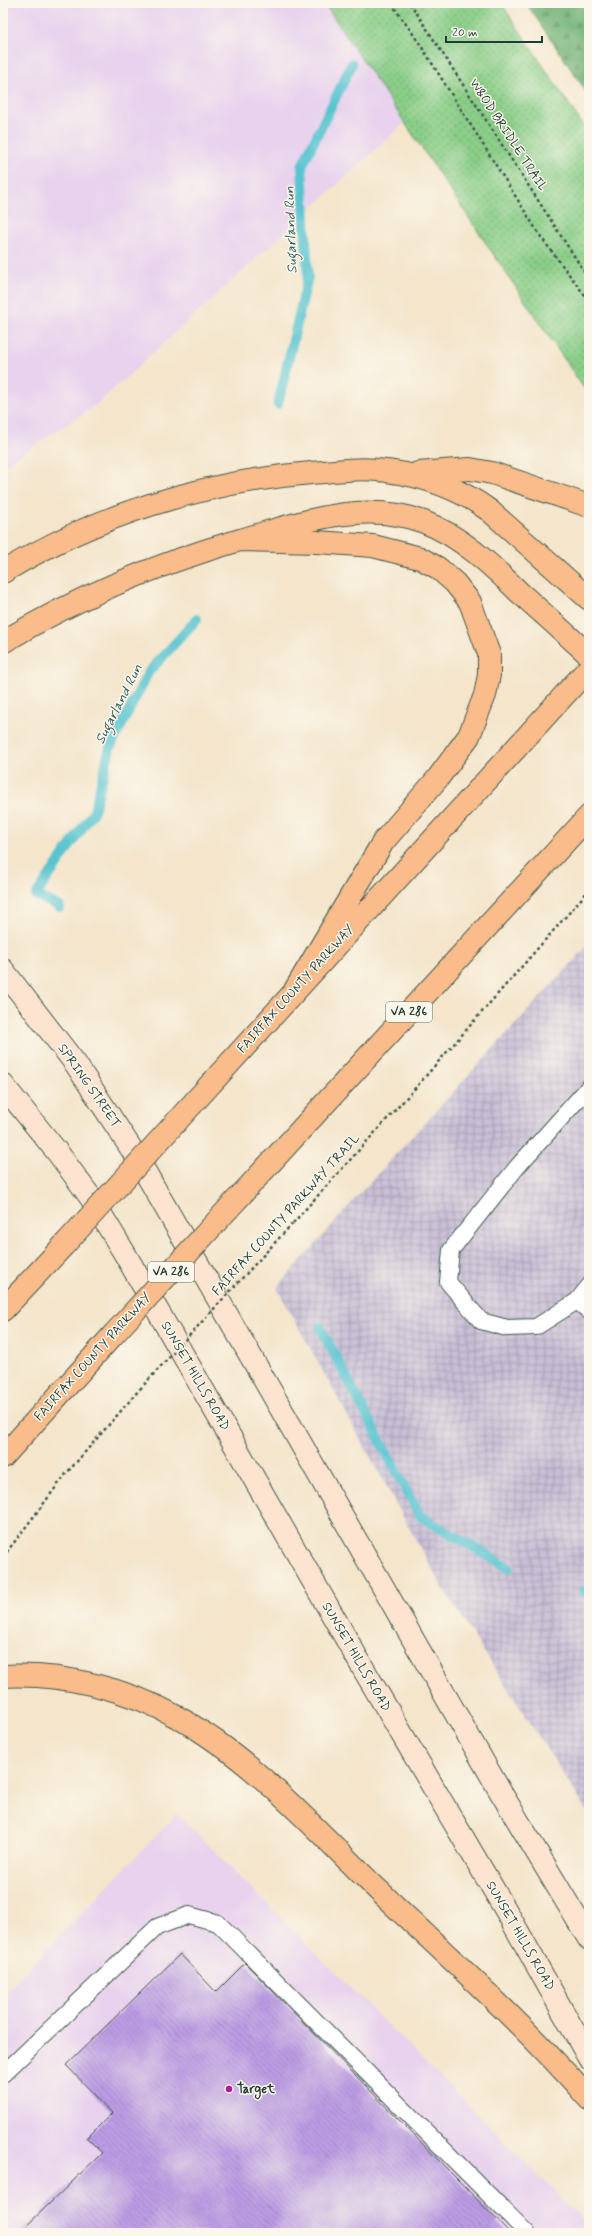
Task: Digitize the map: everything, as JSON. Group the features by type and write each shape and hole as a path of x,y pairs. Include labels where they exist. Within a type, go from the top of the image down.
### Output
{"highway":[{"path":"3,572 28,557 119,515 220,486 276,476 351,469 385,470 409,474 455,489 472,498 490,510 589,599"},
{"path":"409,474 451,469 477,470 492,473 589,506"},
{"path":"3,642 28,626 122,580 165,563 316,518 359,512 380,512 402,515 425,523 463,544 492,566 589,655"},
{"path":"240,540 317,542 373,546 420,558 438,568 455,583 470,602 489,654 489,675 485,695 469,736 438,778 383,842 295,990"},
{"name":"FAIRFAX COUNTY PARKWAY","path":"3,1310 65,1244 589,668"},
{"name":"FAIRFAX COUNTY PARKWAY","path":"3,1457 229,1208 589,816"},
{"path":"3,1676 48,1677 112,1689 178,1717 205,1733 233,1754 293,1808 549,2054 589,2099"}],"main road":[{"name":"SPRING STREET","path":"3,970 84,1076 133,1150 296,1438 500,1791 589,1939"},
{"name":"SUNSET HILLS ROAD","path":"3,1085 58,1153 91,1198 125,1254 367,1675 508,1914 589,2058"}],"lane":[{"path":"589,1087 517,1167 451,1250 448,1282 481,1321 507,1328 536,1327 577,1301 589,1286"},
{"path":"577,1301 589,1311"},
{"path":"3,2074 157,1928 189,1915 218,1923 527,2233"}],"path":[{"path":"391,3 418,41 541,237 589,301"},
{"name":"W&OD BRIDLE TRAIL","path":"410,3 589,278"},
{"name":"FAIRFAX COUNTY PARKWAY TRAIL","path":"3,1557 66,1474 140,1389 417,1086 589,890"}],"shaded area":[{"path":"3,3 331,3 409,119 96,405 3,466"},
{"path":"589,944 589,1814 442,1587 277,1288 353,1201"},
{"path":"177,1814 589,2226 589,2233 3,2233 3,1995"}],"green space":[{"path":"324,3 501,3 589,134 589,396"},
{"path":"526,3 589,3 589,96"}],"building":[{"name":"Target","path":"180,1954 216,1992 245,1963 510,2233 19,2233 102,2153 87,2138 112,2113 66,2065"}],"waterway":[{"name":"Sugarland Run","path":"278,404 308,277 302,166 352,64"},
{"name":"Sugarland Run","path":"60,907 36,895 94,811 110,748 148,673 197,619"},
{"path":"320,1327 420,1516 509,1568"},
{"path":"584,1591 589,1595"}],"place":[{"name":"Target","path":"229,2089"}]}
